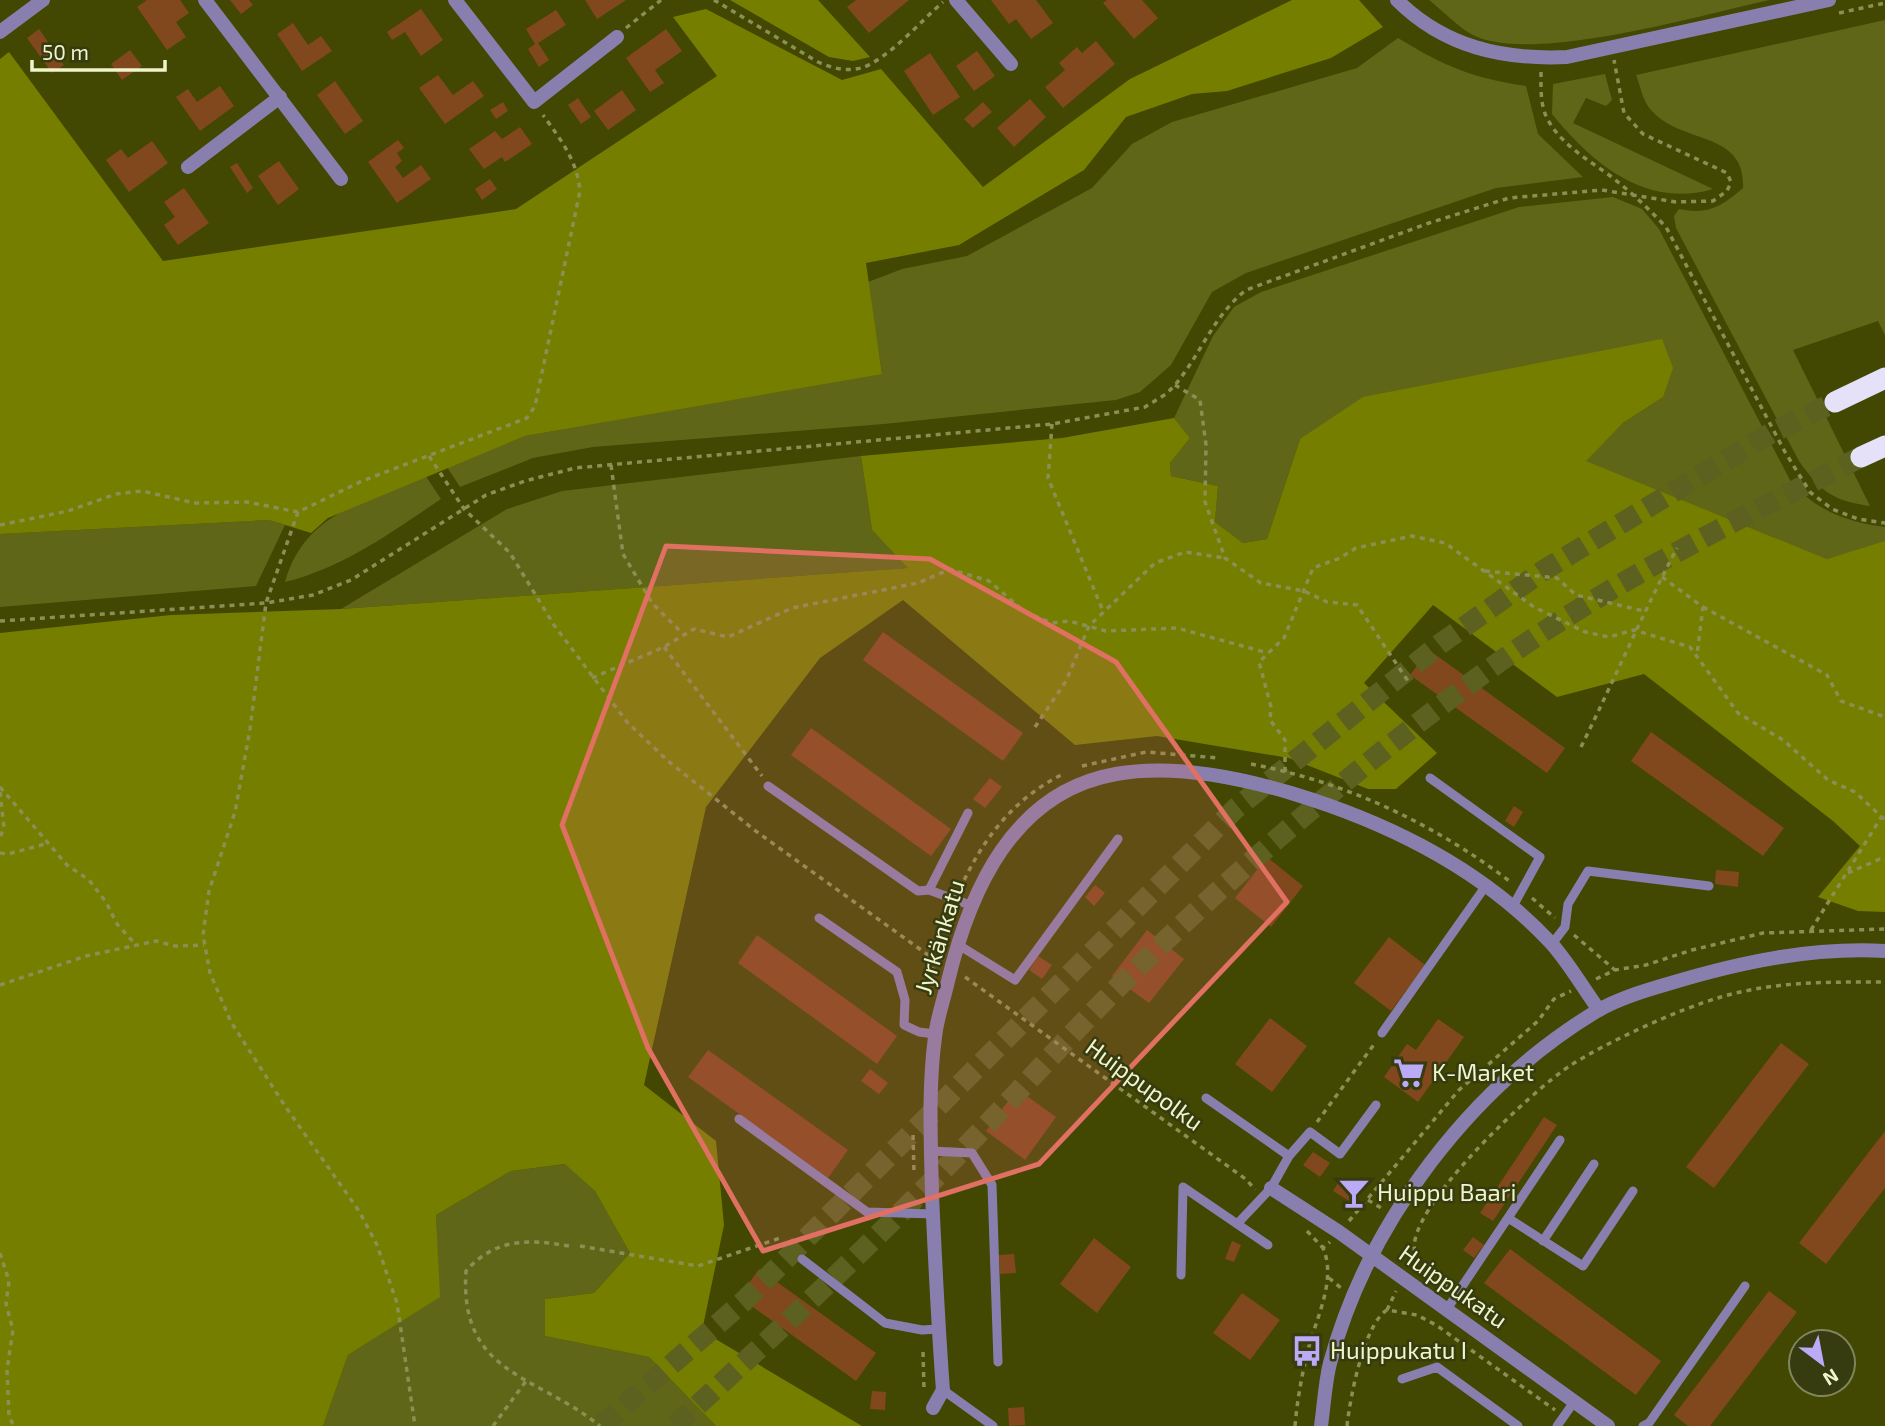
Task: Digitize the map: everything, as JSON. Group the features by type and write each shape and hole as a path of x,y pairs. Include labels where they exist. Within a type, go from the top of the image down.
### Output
{"highway":[{"path":"1835,402 1885,378"},
{"path":"1861,457 1885,446"}],"street":[{"path":"0,32 43,0"},
{"path":"205,0 341,179"},
{"path":"455,0 534,102 617,37"},
{"path":"956,0 1011,64"},
{"path":"1398,0 1448,37 1500,55 1532,58 1567,57 1829,0"},
{"path":"188,167 280,97"},
{"name":"Jyrkänkatu","path":"943,1390 931,1151 930,1089 935,1034 957,944 970,905 995,855 1022,824 1051,800 1091,780 1118,773 1165,771 1261,784 1354,812 1402,834 1485,887 1511,908 1552,944 1598,1010"},
{"path":"1321,1426 1329,1365 1353,1297 1393,1215 1423,1172 1461,1127 1517,1071 1598,1010 1660,986 1773,957 1847,949 1885,951"},
{"name":"Huippukatu","path":"1266,1193 1339,1232 1608,1426"},
{"path":"933,1408 943,1390"}],"lane":[{"path":"1430,778 1540,857 1511,908"},
{"path":"768,786 918,891 929,890 970,905"},
{"path":"929,890 968,813"},
{"path":"957,944 1014,980 1118,839"},
{"path":"1552,944 1565,927 1568,904 1588,871 1709,886"},
{"path":"1382,1033 1485,887"},
{"path":"819,918 897,972 905,1000 904,1025 919,1032 935,1034"},
{"path":"1206,1098 1289,1156"},
{"path":"1238,1223 1266,1193 1289,1156 1310,1132 1340,1154 1376,1105"},
{"path":"739,1119 867,1212 933,1214"},
{"path":"1447,1309 1560,1140"},
{"path":"931,1151 972,1153 992,1185 999,1362"},
{"path":"1543,1241 1594,1164"},
{"path":"1181,1275 1183,1187 1268,1245"},
{"path":"1508,1218 1583,1266 1633,1191"},
{"path":"802,1259 885,1323 922,1330 938,1329"},
{"path":"1643,1426 1649,1423 1745,1286"},
{"path":"1402,1379 1437,1367 1518,1426"},
{"path":"943,1390 993,1426"},
{"path":"1557,1426 1574,1402"}],"path":[{"path":"617,37 661,0"},
{"path":"714,0 818,62 835,69 849,70 874,62 945,0"},
{"path":"0,621 266,603 313,595 351,580 486,495 575,468 1052,424 1145,407 1175,385 1216,320 1229,304 1246,290 1429,223 1509,198 1602,190 1629,192 1676,202 1713,201 1727,191 1731,182 1727,173 1643,134 1624,113 1613,48"},
{"path":"1541,72 1542,103 1547,119 1558,134 1577,153 1629,192 1666,227 1784,452 1810,492 1832,509 1858,519 1885,523"},
{"path":"0,525 68,511 116,494 142,491 195,503 247,502 298,512 362,481 527,418 535,406 580,191 578,171 572,155 534,102"},
{"path":"1175,385 1200,400 1206,445 1205,502 1225,558"},
{"path":"1052,424 1048,478 1104,611"},
{"path":"429,456 464,509 510,553 554,625 627,722 668,761 757,832 935,960"},
{"path":"611,466 623,554 653,603 684,635"},
{"path":"298,512 266,603 235,812 209,891 203,935 210,973 231,1022 285,1107 359,1211 377,1245 397,1303 415,1426"},
{"path":"1285,772 1285,740 1270,720 1271,707 1259,662 1284,638 1313,568 1340,558 1356,548 1412,536 1445,543 1534,607 1585,632 1609,637 1634,630 1690,647 1738,713 1783,740 1828,780 1855,792 1883,818 1811,930"},
{"path":"1581,747 1619,670 1634,630 1677,548"},
{"path":"1035,727 1066,681 1089,626 1155,562 1185,552 1225,558 1261,583 1304,591 1327,602 1357,605 1410,684"},
{"path":"592,678 664,646 694,629 728,636 792,608 918,583 950,569 989,581 1025,612 1052,622 1069,621 1106,631 1177,628 1268,653"},
{"path":"1483,570 1557,578 1576,595 1644,611"},
{"path":"1662,577 1703,607 1827,675 1841,701 1885,717"},
{"path":"1697,657 1703,607"},
{"path":"664,646 768,786"},
{"path":"955,900 992,832 1007,813 1043,784 1084,765 1126,754 1198,754 1222,759"},
{"path":"1247,764 1345,789 1411,818 1480,859 1523,891 1615,970"},
{"path":"0,790 67,865 89,880 117,924 135,945"},
{"path":"0,790 4,827 0,838"},
{"path":"0,853 8,854 50,843"},
{"path":"1846,874 1880,859 1885,861"},
{"path":"1324,1248 1459,1090 1538,1021 1553,999 1615,970 1646,965 1692,950 1763,933 1885,929"},
{"path":"927,993 943,936"},
{"path":"0,985 86,956 135,945 156,941 175,946 205,945"},
{"name":"Huippupolku","path":"933,966 967,978 1266,1193"},
{"path":"1310,1132 1382,1033"},
{"path":"913,1132 914,1181"},
{"path":"1295,1426 1307,1351 1329,1279 1329,1263 1324,1248 1300,1224"},
{"path":"580,1246 698,1266 783,1237"},
{"path":"569,1246 533,1240 512,1242 495,1247 478,1257 466,1271 467,1314 474,1333 485,1350 526,1381 579,1409 600,1426"},
{"path":"0,1253 9,1281 6,1304 13,1330 7,1370 9,1417 14,1426"},
{"path":"922,1330 925,1392 933,1408"},
{"path":"493,1426 526,1381"}],"highlighted area":[{"path":"666,546 930,559 1116,662 1287,902 1039,1164 763,1251 648,1048 562,825"}],"green space":[{"path":"1429,0 1770,0 1617,34 1533,44 1498,42 1471,34"},
{"path":"1885,20 1885,335 1878,321 1793,350 1870,506 1846,501 1828,493 1799,461 1676,228 1674,216 1679,209 1698,211 1714,208 1743,188 1741,169 1734,156 1709,140 1664,121 1648,107 1636,75"},
{"path":"1398,38 1459,70 1526,86 1538,134 1583,177 1496,188 1246,273 1212,292 1171,365 1140,392 1116,400 884,424 593,447 533,458 460,487 447,467 525,436 882,373 868,282 902,269 967,256 1092,188 1132,144 1172,122 1357,68"},
{"path":"1605,74 1612,100 1606,106 1586,98 1573,123 1713,189 1688,194 1665,193 1643,187 1603,165 1568,132 1552,114 1553,84"},
{"path":"1613,197 1642,209 1659,229 1791,482 1811,501 1833,514 1885,527 1885,542 1827,559 1585,461 1623,423 1663,397 1300,439 1267,539 1243,543 1215,522 1218,486 1171,476 1170,463 1190,438 1174,418 1213,336 1234,307 1261,292 1519,207"},
{"path":"861,456 872,530 909,568 341,609 507,509 562,491"},
{"path":"425,475 441,499 347,558 327,568 285,582 294,559 322,525 360,503"},
{"path":"269,520 285,525 256,586 0,607 0,534"},
{"path":"566,1164 595,1191 630,1253 594,1293 545,1299 545,1336 649,1357 716,1426 323,1426 348,1355 439,1297 436,1215 511,1171"}],"shaded area":[{"path":"730,0 818,0 870,57 853,61 829,57"},
{"path":"1292,0 1359,0 1383,27 1331,58 1227,91 1192,94 1126,117 1084,170 959,245 866,263 882,374 525,436 328,518 311,533 269,520 0,534 0,59 9,52 163,261 516,209 717,76 673,17 706,9 842,80 881,69 983,187 1130,79"},
{"path":"1662,339 1673,368 1663,397 1623,423 1586,461 1827,559 1885,541 1885,912 1858,911 1818,897 1860,846 1833,821 1644,674 1557,697 1433,605 1364,683 1437,753 1396,789 1368,789 1289,758 1157,736 1075,745 903,600 820,658 706,807 644,1085 716,1141 724,1225 702,1331 862,1426 716,1426 649,1357 545,1336 545,1299 594,1293 630,1253 595,1191 565,1164 511,1171 436,1215 440,1297 348,1355 323,1426 0,1426 0,633 171,615 341,609 908,568 872,530 861,456 1062,438 1174,418 1190,438 1170,463 1171,476 1218,486 1215,522 1243,543 1267,539 1300,439 1363,397"}],"building":[{"path":"147,0 180,0 189,13 176,22 186,37 167,50 137,7"},
{"path":"230,0 249,0 253,5 241,14"},
{"path":"585,0 626,0 597,19"},
{"path":"856,0 909,0 869,33 847,7"},
{"path":"991,0 1036,0 1053,23 1031,39 1016,19 1009,24"},
{"path":"1107,0 1142,0 1158,18 1134,39 1103,3"},
{"path":"421,9 443,40 421,56 405,32 392,40 387,32"},
{"path":"556,10 566,25 538,43 549,60 539,67 528,49 535,44 526,29"},
{"path":"293,23 308,45 321,36 332,51 302,71 277,34"},
{"path":"39,29 64,65 52,73 27,38"},
{"path":"666,29 682,51 655,70 664,83 650,92 626,58"},
{"path":"1096,41 1115,64 1063,108 1045,87 1065,70 1059,63 1077,47 1082,53"},
{"path":"130,50 142,66 122,80 111,64"},
{"path":"977,51 995,76 974,91 956,66"},
{"path":"930,53 960,97 933,115 904,71"},
{"path":"438,75 453,95 473,81 484,96 445,124 419,88"},
{"path":"335,81 363,121 345,134 317,95"},
{"path":"220,86 234,106 200,131 176,97 188,89 197,102"},
{"path":"622,90 636,110 608,130 594,111"},
{"path":"578,98 591,117 581,124 568,105"},
{"path":"1030,99 1046,117 1014,147 997,128"},
{"path":"503,102 508,111 496,119 490,110"},
{"path":"983,102 992,112 973,128 964,119"},
{"path":"520,127 532,144 505,162 502,157 484,169 469,149 495,131 502,139"},
{"path":"398,140 404,148 397,153 402,161 395,167 403,178 421,165 431,179 397,203 368,162"},
{"path":"152,141 168,163 129,192 106,160 121,149 128,158"},
{"path":"279,161 299,189 278,205 258,176"},
{"path":"237,163 253,188 247,193 230,167"},
{"path":"490,179 497,189 482,200 475,189"},
{"path":"184,188 209,223 178,245 164,225 175,217 164,202"},
{"path":"883,632 1023,733 1003,761 863,660"},
{"path":"1429,650 1565,748 1547,773 1410,675"},
{"path":"811,728 951,829 931,856 791,755"},
{"path":"1651,732 1784,828 1763,856 1631,761"},
{"path":"990,778 1002,787 985,808 973,799"},
{"path":"1514,806 1523,812 1514,827 1505,821"},
{"path":"1267,857 1303,886 1271,927 1235,898"},
{"path":"1716,870 1739,872 1738,887 1715,884"},
{"path":"1095,885 1105,893 1094,906 1085,897"},
{"path":"1147,930 1184,959 1149,1003 1112,976"},
{"path":"757,935 897,1036 877,1064 738,963"},
{"path":"1389,937 1425,965 1391,1011 1354,983"},
{"path":"1038,956 1052,965 1042,979 1029,970"},
{"path":"1270,1018 1307,1046 1272,1092 1235,1064"},
{"path":"1438,1019 1464,1037 1418,1102 1384,1077 1407,1044 1416,1050"},
{"path":"1781,1043 1809,1064 1714,1188 1686,1167"},
{"path":"708,1050 848,1150 828,1178 688,1077"},
{"path":"870,1069 888,1083 879,1094 861,1081"},
{"path":"1017,1089 1056,1117 1025,1160 986,1131"},
{"path":"1544,1117 1557,1125 1493,1221 1480,1213"},
{"path":"1885,1131 1885,1188 1826,1264 1799,1243"},
{"path":"1313,1152 1330,1163 1320,1177 1303,1165"},
{"path":"1342,1177 1363,1190 1354,1204 1333,1191"},
{"path":"1473,1237 1484,1245 1474,1258 1463,1250"},
{"path":"1094,1238 1131,1267 1097,1313 1060,1284"},
{"path":"1232,1241 1241,1245 1234,1262 1225,1259"},
{"path":"1510,1249 1661,1361 1636,1395 1484,1283"},
{"path":"1014,1254 1016,1273 1000,1274 999,1255"},
{"path":"759,1269 876,1353 856,1381 739,1297"},
{"path":"1769,1291 1797,1312 1710,1426 1688,1426 1674,1415"},
{"path":"1242,1293 1280,1320 1250,1360 1213,1333"},
{"path":"872,1391 886,1392 885,1410 870,1409"},
{"path":"1024,1407 1025,1425 1009,1426 1008,1408"}],"tunnel":[{"path":"601,1426 743,1302 1235,809 1440,644 1544,570 1771,433 1835,402"},
{"path":"675,1426 882,1231 1161,944 1247,865 1380,753 1472,682 1564,618 1661,561 1861,457"}],"place":[{"name":"K-Market","path":"1409,1073"},
{"name":"Huippu Baari","path":"1354,1193"},
{"name":"Huippukatu I","path":"1307,1351"}]}
